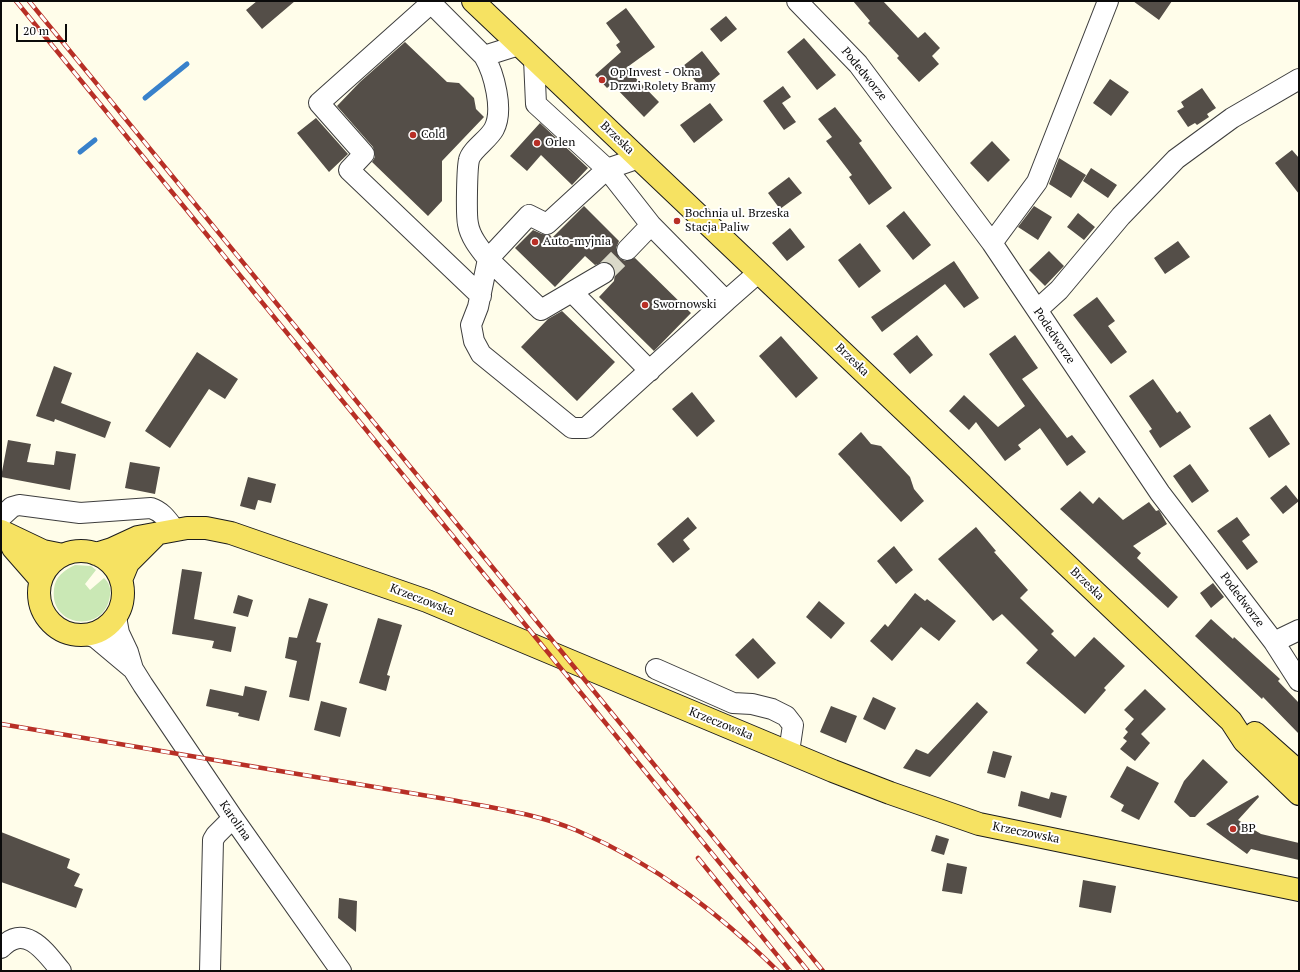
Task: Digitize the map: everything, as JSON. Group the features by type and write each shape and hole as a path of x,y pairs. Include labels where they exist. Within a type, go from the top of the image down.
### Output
{"main road":[{"name":"Brzeska","path":"473,1 1231,721 1244,741 1299,794"},
{"path":"3,528 43,551 63,555"},
{"path":"3,528 13,548 41,580"},
{"name":"Krzeczowska","path":"96,554 112,549 130,540 196,528 231,533 428,601 890,793 979,824 1299,890"},
{"path":"121,580 128,564 165,533"},
{"path":"79,551 96,554 111,564 121,580 123,599 116,617 102,630 88,635 74,635 64,632 49,620 43,609 39,597 41,580 49,566 63,555 79,551"},
{"name":"Brzeska","path":"1231,721 1253,732 1299,772"}],"street":[{"name":"Podedworze","path":"797,1 858,64 992,243 1160,493 1274,642 1299,681"},
{"path":"992,243 1036,182 1108,1"},
{"path":"480,296 349,170 364,154 319,103 432,2 484,56 490,65 494,80 498,108 494,129 469,159 468,225 477,244 488,258 541,310 604,274"},
{"path":"484,56 527,52 536,104 607,169 651,225 726,302"},
{"path":"1037,310 1059,290 1121,216 1176,159 1232,118 1299,79"},
{"path":"639,158 607,169 547,224 529,215 488,258 480,296 471,325 474,341 481,354 572,428 586,428 760,272"},
{"path":"627,250 651,225"},
{"path":"572,292 650,371"},
{"path":"3,528 12,507 19,505 80,512 151,508 164,516 165,533"},
{"name":"Karolina","path":"116,617 119,633 128,652 133,669 233,818 341,971"},
{"path":"1274,642 1299,630"},
{"name":"Karolina","path":"88,635 96,638 133,669"},
{"path":"656,669 733,703 752,704 772,708 786,716 793,725 789,752"},
{"path":"210,971 213,840 233,818"},
{"path":"1,948 5,944 17,938 31,939 44,950 61,971"}],"green space":[{"path":"75,565 91,566 96,570 85,584 90,590 104,578 110,588 110,595 106,608 99,616 89,621 79,621 68,618 60,612 55,602 54,589 58,577 67,569"}],"building":[{"path":"257,1 295,1 262,29 246,10"},
{"path":"853,1 883,1 918,38 925,32 940,48 932,56 939,64 919,82 897,58 899,56 868,23 870,21"},
{"path":"1133,1 1172,1 1159,20"},
{"path":"626,8 655,47 626,68 659,102 644,117 612,84 607,88 595,75 621,52 616,45 620,42 606,23"},
{"path":"726,16 737,29 721,42 710,29"},
{"path":"804,38 836,75 817,90 787,52"},
{"name":"Cold","path":"405,42 447,82 459,83 474,98 476,109 484,117 442,161 442,201 428,216 372,162 375,157 373,147 337,106 360,82"},
{"path":"702,51 720,74 702,89 683,66"},
{"path":"1110,79 1129,92 1111,116 1093,103"},
{"path":"783,86 791,97 782,103 796,122 784,130 763,101"},
{"path":"1202,88 1216,108 1207,114 1209,117 1197,125 1195,123 1188,127 1177,111 1184,107 1181,102"},
{"path":"710,103 723,120 694,143 680,125"},
{"path":"835,107 862,141 859,143 892,188 869,205 849,177 852,175 826,141 832,137 818,119"},
{"path":"316,118 348,154 329,172 297,133"},
{"path":"540,123 588,168 572,185 541,155 527,171 510,156"},
{"path":"992,141 1010,160 988,182 970,163"},
{"path":"1292,150 1299,158 1299,194 1275,163"},
{"path":"1059,158 1086,175 1071,198 1049,184"},
{"path":"1091,168 1117,185 1108,198 1083,181"},
{"path":"789,177 802,193 780,209 768,193"},
{"path":"584,206 619,241 616,248 619,258 625,261 635,258 691,313 654,351 599,297 614,281 615,273 610,263 604,262 595,265 585,256 555,287 515,248 533,230 542,234 550,235 552,238"},
{"path":"1034,206 1052,217 1038,240 1018,227"},
{"path":"904,211 931,245 913,260 886,226"},
{"path":"1078,213 1095,227 1084,240 1067,227"},
{"path":"790,228 805,247 787,261 772,243"},
{"path":"1178,241 1190,257 1165,274 1154,258"},
{"path":"860,243 881,271 859,288 838,260"},
{"path":"1049,251 1064,266 1045,286 1029,270"},
{"path":"954,261 979,298 964,308 945,284 882,332 871,317"},
{"path":"1097,297 1115,321 1108,326 1127,352 1111,364 1073,315"},
{"path":"562,311 615,362 577,401 521,347 548,319"},
{"path":"917,335 933,355 910,374 893,354"},
{"path":"1015,335 1038,368 1022,379 1067,438 1072,435 1086,452 1067,466 1040,428 1018,445 1021,449 1005,461 976,422 969,430 949,411 964,395 998,427 1025,406 989,354"},
{"path":"781,336 818,378 796,398 759,356"},
{"path":"197,352 238,379 225,399 209,389 170,448 145,431"},
{"path":"54,366 72,373 61,403 111,422 105,438 55,419 54,422 36,416"},
{"path":"1153,379 1177,413 1180,411 1191,427 1160,448 1149,431 1152,429 1129,396"},
{"path":"692,392 715,421 697,437 672,409"},
{"path":"1270,414 1290,444 1269,458 1249,428"},
{"path":"861,432 871,444 881,446 910,477 914,489 924,501 901,522 838,454"},
{"path":"8,440 31,444 27,462 54,465 56,451 76,454 70,490 1,477"},
{"path":"130,462 160,467 155,494 125,488"},
{"path":"1190,464 1209,491 1192,503 1173,476"},
{"path":"248,477 276,484 271,503 258,500 255,510 240,506"},
{"path":"1286,485 1299,501 1283,514 1270,498"},
{"path":"1080,491 1093,504 1099,497 1123,520 1149,502 1156,511 1159,510 1167,524 1133,546 1141,553 1137,558 1178,597 1168,608 1060,509"},
{"path":"688,517 697,528 683,540 690,549 673,563 657,544"},
{"path":"1237,517 1250,535 1242,541 1258,562 1247,570 1217,531"},
{"path":"976,527 996,551 994,552 1028,590 1020,598 1054,631 1051,634 1075,657 1094,637 1125,666 1104,688 1106,690 1085,714 1026,663 1038,650 1002,614 993,621 938,559"},
{"path":"894,546 913,570 896,584 877,561"},
{"path":"182,569 202,572 194,619 236,627 231,652 212,648 214,641 172,634"},
{"path":"1213,583 1224,597 1211,608 1200,593"},
{"path":"915,593 925,601 927,599 956,621 939,641 921,627 892,661 870,641 885,624 888,627"},
{"path":"238,595 253,600 248,617 233,613"},
{"path":"309,598 328,604 316,642 321,643 309,701 289,697 297,661 285,658 289,637 297,638"},
{"path":"819,601 845,623 831,639 806,617"},
{"path":"378,618 402,625 387,675 390,676 386,691 359,683"},
{"path":"1211,619 1233,639 1234,637 1280,679 1278,681 1299,703 1299,734 1263,697 1262,699 1195,636"},
{"path":"753,638 776,663 758,679 735,655"},
{"path":"245,686 267,691 259,721 238,716 239,713 206,706 210,689 243,696"},
{"path":"1145,689 1166,709 1141,734 1150,743 1135,761 1120,749 1127,741 1123,738 1128,732 1125,729 1134,719 1124,710"},
{"path":"873,697 896,708 885,730 863,719"},
{"path":"321,701 347,708 340,737 314,730"},
{"path":"977,702 988,712 930,777 903,768 916,749 928,754"},
{"path":"831,706 857,716 846,743 820,732"},
{"path":"993,751 1012,756 1005,778 987,773"},
{"path":"1203,759 1228,782 1195,817 1190,817 1174,802 1184,781"},
{"path":"1127,766 1159,783 1139,820 1121,811 1124,805 1110,797"},
{"path":"1021,791 1049,799 1051,792 1067,796 1061,818 1018,806"},
{"path":"1258,795 1259,797 1238,820 1261,834 1299,843 1299,860 1251,849 1247,854 1206,824"},
{"path":"1,832 70,859 67,868 80,874 74,886 83,889 76,908 1,882"},
{"path":"936,835 949,839 944,855 931,851"},
{"path":"947,863 967,867 962,894 942,891"},
{"path":"1083,880 1116,886 1111,913 1079,907"},
{"path":"339,898 357,901 356,932 338,918"}],"waterway":[{"path":"145,98 187,64"},
{"path":"80,152 95,140"}],"tunnel":[{"path":"604,273 627,250"}],"railway":[{"path":"16,1 808,971"},
{"path":"29,1 823,971"},
{"path":"1,724 452,800 516,812 563,825 607,844 660,875 709,910 755,949 778,971"},
{"path":"698,858 790,971"}],"place":[{"name":"Op Invest - Okna Drzwi Rolety Bramy","path":"602,80"},
{"name":"Cold","path":"413,135"},
{"name":"Orlen","path":"537,143"},
{"name":"Bochnia ul. Brzeska Stacja Paliw","path":"677,221"},
{"name":"Auto-myjnia","path":"535,242"},
{"name":"Swornowski","path":"645,305"},
{"name":"BP","path":"1233,829"}]}
